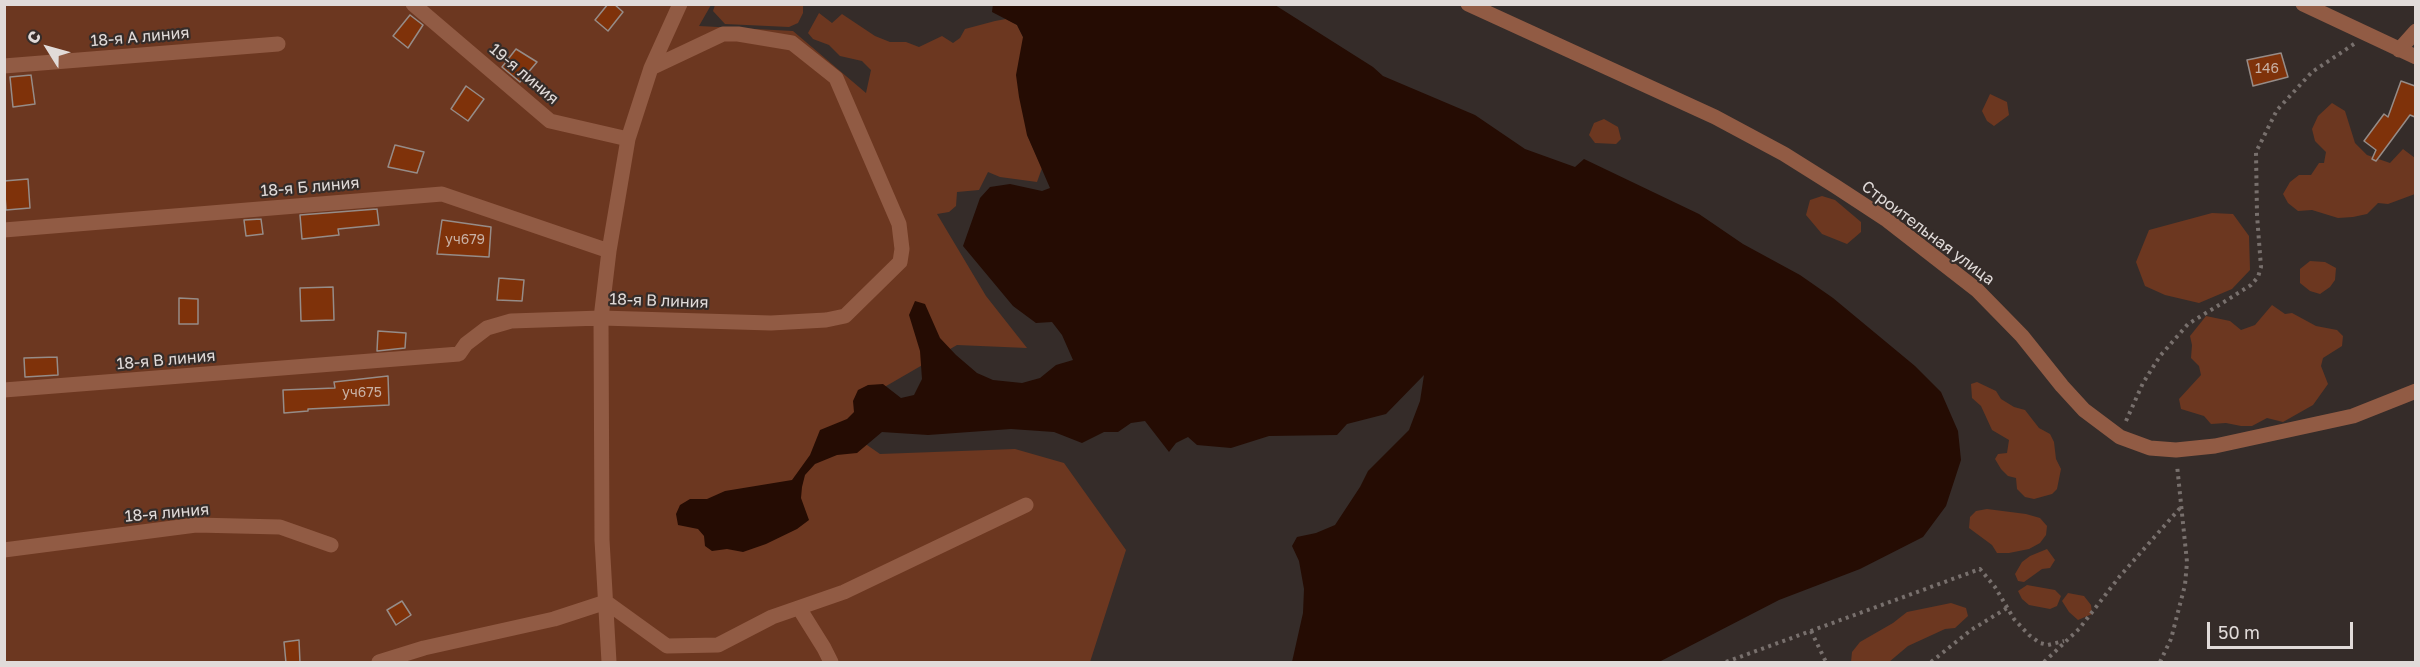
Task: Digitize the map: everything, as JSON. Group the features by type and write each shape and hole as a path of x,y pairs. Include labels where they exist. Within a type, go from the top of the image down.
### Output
{"street":[{"name":"19-я линия","path":"412,4 550,121 628,140"},
{"name":"Строительная улица","path":"1468,4 1715,117 1784,154 1887,220 1977,290 2022,336 2084,410 2120,437 2150,448 2176,450 2214,446 2354,416 2415,391"},
{"path":"2303,4 2415,57"},
{"path":"609,663 602,540 601,318 609,251 628,140 674,7"},
{"path":"2399,50 2415,31"},
{"name":"18-я В линия","path":"4,390 459,354 487,328 511,321 601,318 771,323 826,320 845,316 900,262 902,249 898,224 836,78 792,43 738,34 723,34 651,68"},
{"name":"18-я А линия","path":"4,66 278,44"},
{"name":"18-я Б линия","path":"4,230 442,194 609,251"},
{"path":"606,602 667,646 718,645 772,617 844,592 1026,505"},
{"name":"18-я линия","path":"4,550 196,525 280,527 331,545"},
{"path":"380,663 424,648 554,619 606,602"},
{"path":"799,608 831,663"}],"path":[{"path":"2120,437 2130,409 2160,356 2188,324 2251,285 2258,277 2262,267 2257,214 2256,152 2277,110 2312,72 2354,44 2365,45"},
{"path":"2160,663 2171,639 2185,585 2187,562 2176,450"},
{"path":"2044,663 2092,614 2120,576 2181,507"},
{"path":"1726,663 1980,569 2014,620 2040,644 2048,645 2064,641"},
{"path":"1931,663 1971,630 2007,608"},
{"path":"1811,632 1826,663"}],"shaded area":[{"path":"715,4 803,5 803,13 798,23 789,27 725,24 713,11"},
{"path":"993,4 1275,5 1373,67 1383,76 1475,115 1525,149 1575,167 1584,159 1699,214 1743,244 1800,275 1833,298 1915,366 1941,392 1958,431 1961,460 1946,506 1923,537 1860,569 1779,600 1659,662 1292,662 1303,613 1304,589 1299,561 1292,546 1297,537 1316,533 1335,525 1368,471 1409,430 1420,401 1424,375 1386,414 1347,424 1337,435 1269,436 1231,448 1197,445 1188,437 1176,443 1169,452 1145,421 1131,423 1118,432 1104,432 1082,443 1054,432 1011,429 928,435 882,432 857,453 837,455 815,464 805,475 801,498 809,520 797,529 743,552 727,549 712,551 705,546 704,536 698,529 678,525 676,514 680,505 690,499 707,499 725,491 792,480 810,455 820,430 847,419 854,412 853,401 858,390 868,385 883,384 901,398 914,395 922,379 920,351 909,315 915,301 925,304 940,338 956,355 977,373 993,380 1022,383 1040,378 1056,365 1073,360 1062,335 1052,322 1036,323 1013,306 963,246 980,198 990,187 1010,184 1042,191 1050,188 1027,135 1019,97 1016,75 1023,37 1017,25 992,12"},
{"path":"4,5 711,5 699,26 793,31 866,93 871,70 862,61 840,56 829,45 813,39 808,33 819,13 832,23 842,14 875,36 890,42 906,42 919,47 942,36 953,43 960,38 965,29 995,21 1006,19 1017,25 1023,37 1027,135 1042,168 1037,182 1000,177 988,172 979,190 957,192 956,206 949,212 937,214 986,296 1027,348 957,345 881,389 841,427 880,454 1015,449 1064,463 1126,550 1090,662 5,662"},
{"path":"1990,94 2007,102 2009,115 1994,126 1987,121 1982,111"},
{"path":"2332,103 2345,111 2355,143 2367,155 2390,163 2403,149 2415,158 2415,194 2388,204 2378,203 2367,214 2353,217 2338,218 2312,210 2298,211 2288,203 2283,194 2290,182 2299,175 2311,175 2319,163 2324,163 2326,152 2315,141 2312,129 2318,116"},
{"path":"1604,119 1618,127 1621,139 1616,144 1595,143 1589,135 1594,123"},
{"path":"1822,196 1835,200 1861,222 1861,232 1847,244 1822,234 1806,215 1810,200"},
{"path":"2212,213 2233,214 2249,236 2250,270 2232,289 2199,303 2165,295 2145,286 2136,262 2149,230"},
{"path":"2310,261 2325,262 2336,268 2335,280 2320,294 2310,291 2300,283 2300,269"},
{"path":"2272,305 2285,314 2292,313 2316,326 2337,330 2343,336 2342,346 2323,358 2321,366 2328,384 2313,405 2283,422 2267,418 2252,426 2211,424 2204,416 2181,409 2179,399 2201,375 2199,366 2191,358 2190,336 2206,316 2230,321 2241,330 2255,325"},
{"path":"1977,382 1996,391 2001,399 2014,407 2025,410 2039,428 2050,434 2061,469 2057,489 2052,494 2034,499 2025,497 2017,489 2016,478 2008,476 2001,469 1995,459 1998,454 2007,453 2009,440 1992,430 1981,406 1972,398 1971,384"},
{"path":"1987,509 2040,518 2047,526 2046,535 2040,543 2029,549 1997,553 1992,545 1969,528 1970,517 1976,511"},
{"path":"2047,549 2055,560 2050,568 2042,569 2024,582 2018,581 2015,574 2022,562"},
{"path":"2027,585 2055,590 2061,596 2057,606 2050,609 2029,605 2018,591"},
{"path":"2068,593 2084,596 2091,605 2092,614 2078,620 2062,601"},
{"path":"1951,603 1966,608 1968,616 1955,628 1945,629 1908,646 1889,662 1851,662 1852,652 1860,642 1907,612"}],"building":[{"path":"608,4 614,4 623,12 608,31 595,20"},
{"path":"410,15 423,25 408,48 393,36"},
{"path":"516,49 537,62 520,82 502,67"},
{"path":"2281,53 2288,77 2253,86 2247,60"},
{"path":"31,75 35,104 13,107 10,77"},
{"path":"2401,81 2415,86 2415,117 2410,115 2376,161 2372,159 2376,150 2364,141 2384,114 2388,117"},
{"path":"466,86 484,99 468,121 451,109"},
{"path":"395,145 424,152 417,173 388,167"},
{"path":"28,179 30,208 6,210 4,181"},
{"path":"377,209 379,225 338,229 339,235 302,239 300,215"},
{"path":"261,219 263,234 246,236 244,220"},
{"path":"442,220 491,227 489,257 437,254"},
{"path":"499,278 524,280 522,301 497,300"},
{"path":"333,287 334,320 301,321 300,288"},
{"path":"179,298 198,299 198,324 179,324"},
{"path":"378,331 406,333 405,348 377,351"},
{"path":"57,357 58,375 25,377 24,358"},
{"path":"388,376 389,405 308,409 308,411 284,413 283,390 335,388 334,382"},
{"path":"402,601 411,615 396,625 387,610"},
{"path":"299,640 300,663 286,663 284,642"}]}
